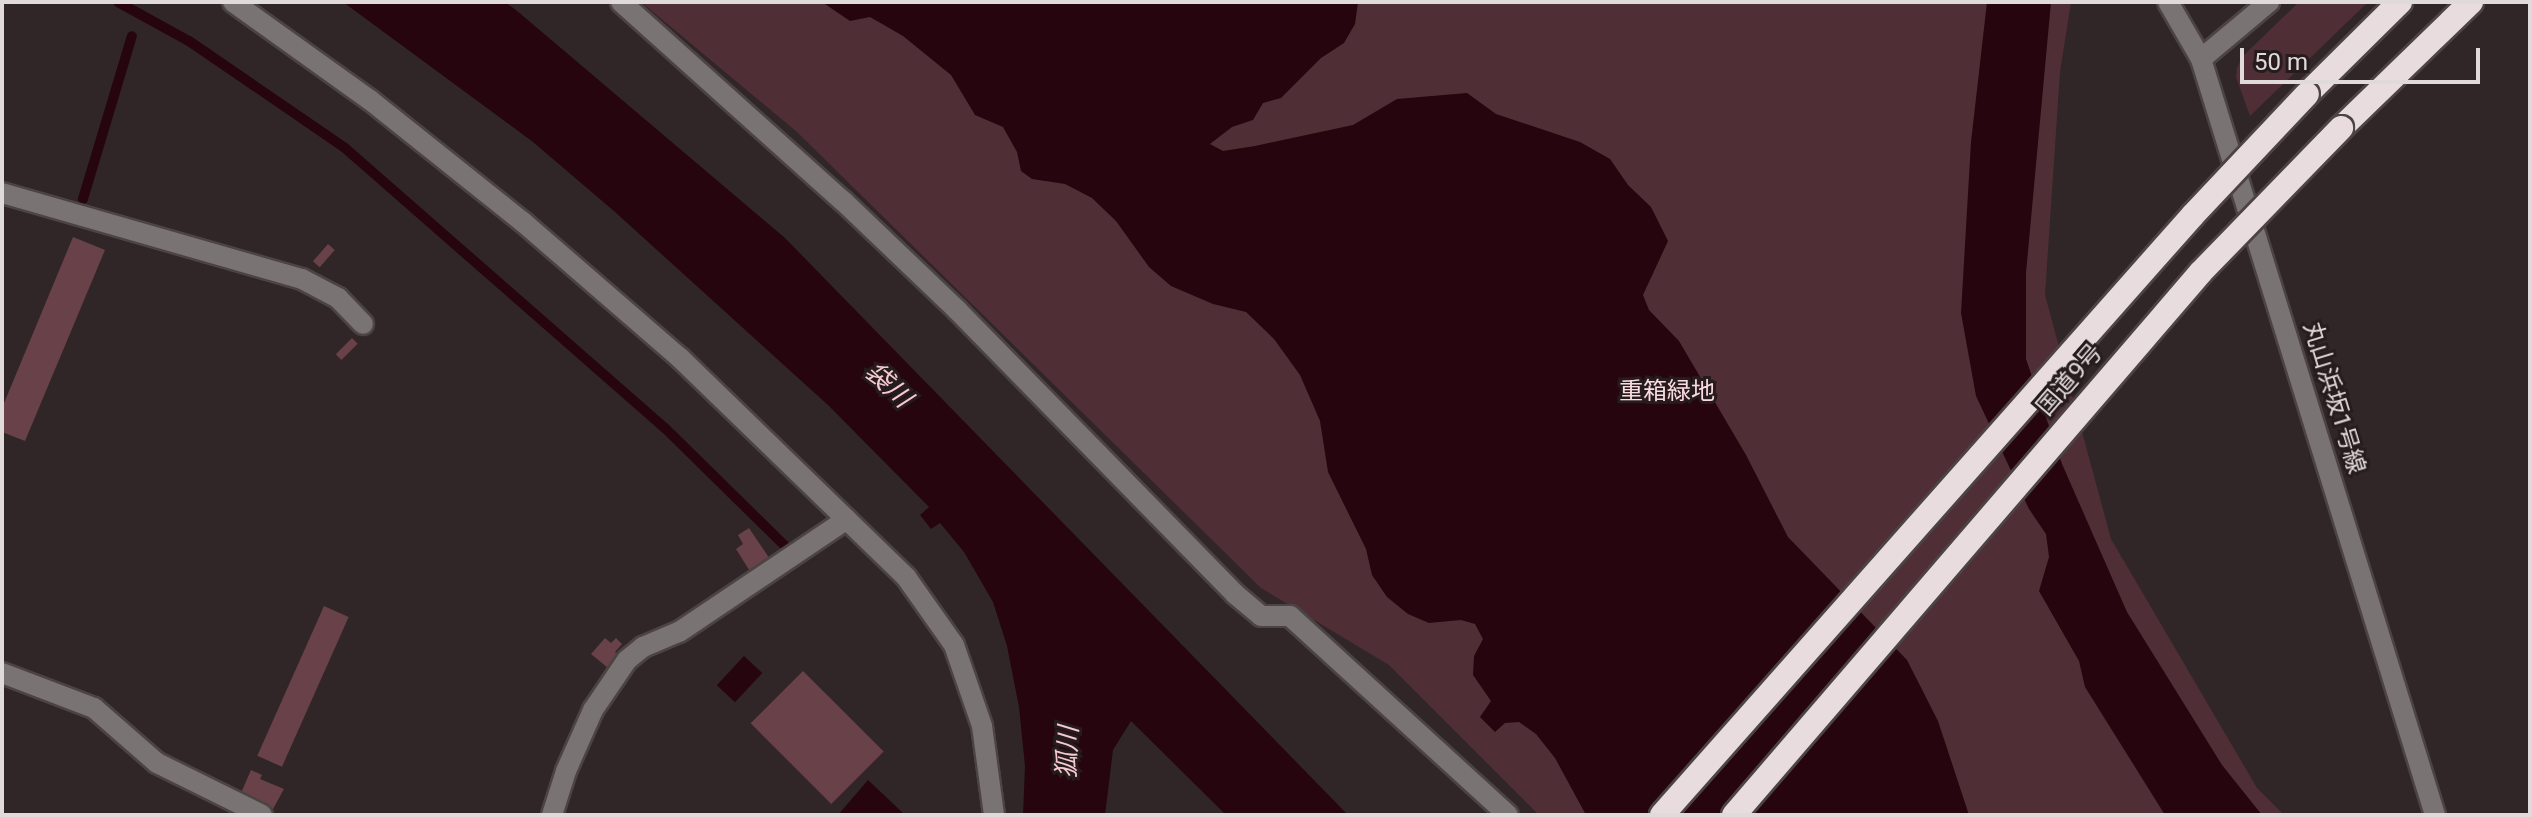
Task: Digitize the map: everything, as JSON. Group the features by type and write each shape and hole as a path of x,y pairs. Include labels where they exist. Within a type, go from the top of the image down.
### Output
{"highway":[{"name":"国道9号","path":"1662,815 2193,215 2307,94 2400,2"},
{"name":"国道9号","path":"1734,815 2201,272 2341,128 2471,2"}],"street":[{"path":"233,2 370,100 523,222 680,358 906,577 954,645 982,726 994,815"},
{"path":"621,2 855,212 957,310 1235,594 1261,616 1290,616 1508,815"},
{"name":"丸山浜坂1号線","path":"2168,2 2201,59 2435,815"},
{"path":"2201,59 2269,2"},
{"path":"2,193 302,279 338,298 363,324"},
{"path":"552,815 566,771 593,710 627,660 643,647 679,632 847,519"},
{"path":"2,673 94,708 157,763 262,815"}],"green space":[{"name":"重箱緑地","path":"641,2 2071,2 2060,72 2045,295 2111,539 2257,788 2284,815 1539,815 1389,665 1261,588 797,132"},
{"path":"2299,2 2368,2 2250,116 2236,77 2237,68 2242,57"}],"water":[{"path":"343,2 505,2 516,10 785,238 1348,815 1226,815 1131,721 1113,750 1105,815 1023,815 1025,766 1019,707 1007,646 993,602 964,552 940,523 931,529 920,515 929,507 828,405 615,212 533,142"},
{"path":"822,2 1358,2 1355,24 1344,43 1321,58 1281,98 1263,103 1253,120 1232,127 1210,144 1223,151 1255,146 1353,125 1397,99 1467,93 1496,114 1580,142 1610,159 1628,185 1651,207 1668,241 1643,295 1649,310 1679,341 1746,455 1788,537 1907,660 1938,721 1969,815 1586,815 1555,758 1536,734 1519,722 1505,723 1495,732 1480,717 1491,701 1473,675 1474,656 1483,639 1475,624 1461,620 1429,623 1408,614 1387,597 1372,575 1366,549 1328,472 1320,421 1300,375 1274,339 1246,312 1213,304 1171,286 1149,267 1116,221 1092,198 1065,184 1032,179 1021,171 1017,152 1003,127 975,115 951,75 903,36 870,17 850,21"},
{"path":"1987,2 2051,2 2026,273 2026,359 2062,464 2127,612 2222,765 2262,815 2165,815 2085,687 2079,661 2039,591 2049,557 2046,534 2029,509 1976,396 1961,313 1971,142"},
{"path":"744,656 762,673 735,702 717,685"},
{"path":"868,780 905,815 838,815"}],"building":[{"path":"73,237 105,250 25,441 2,432 2,408"},
{"path":"328,244 335,250 320,267 313,261"},
{"path":"352,338 358,344 341,360 336,354"},
{"path":"749,528 770,559 751,573 736,549 743,544 738,535"},
{"path":"324,606 349,617 282,767 257,756"},
{"path":"605,638 611,643 616,638 622,644 615,652 619,655 608,668 591,654"},
{"path":"803,671 884,752 831,804 751,723"},
{"path":"251,770 262,775 260,779 284,789 273,809 241,793"}],"waterway":[{"path":"118,2 189,41 345,148 665,428 785,546"},
{"path":"83,199 132,36"}],"water label":[{"name":"袋川","path":"888,385"},
{"name":"狐川","path":"1068,752"}]}
